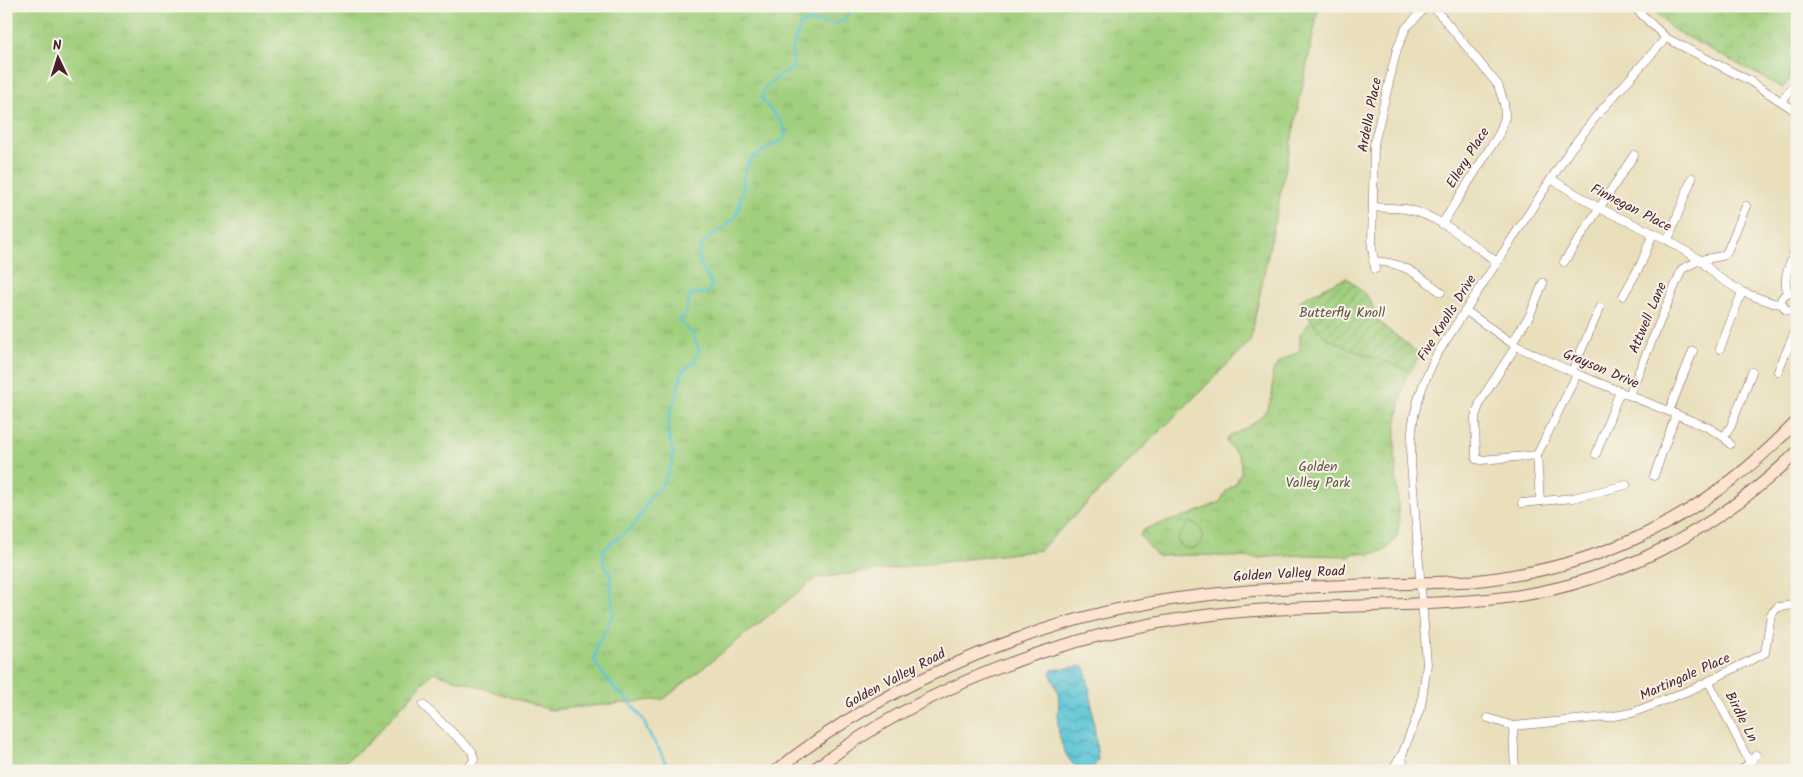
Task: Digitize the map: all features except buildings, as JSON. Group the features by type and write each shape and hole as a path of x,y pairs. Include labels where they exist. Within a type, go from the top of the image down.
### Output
{"main road":[{"name":"Golden Valley Road","path":"776,771 832,730 882,701 943,670 1010,642 1089,617 1136,606 1196,596 1273,589 1481,580 1561,566 1602,552 1640,537 1672,521 1706,500 1771,448 1797,421"},
{"path":"812,771 878,726 933,697 1008,664 1100,635 1140,626 1210,615 1273,609 1466,602 1538,592 1578,582 1633,563 1679,540 1727,511 1773,475 1797,452"}],"street":[{"name":"Ardella Place","path":"1427,6 1406,28 1397,49 1374,144 1374,265 1391,263 1402,266 1441,292"},
{"name":"Ellery Place","path":"1433,6 1498,85 1504,103 1505,117 1499,134 1442,224"},
{"path":"1633,6 1666,38 1750,81 1797,112"},
{"name":"Five Knolls Drive","path":"1391,771 1402,755 1421,706 1427,664 1411,463 1415,409 1424,383 1437,354 1570,150 1598,114 1666,38"},
{"path":"1782,101 1797,81"},
{"path":"1564,262 1634,154"},
{"path":"1668,240 1692,178"},
{"name":"Finnegan Place","path":"1551,179 1599,208 1668,240 1700,260 1718,277 1742,292 1773,303 1782,304 1786,310 1796,312"},
{"path":"1700,260 1722,256 1727,252 1746,206"},
{"path":"1374,207 1405,209 1426,215 1497,262"},
{"path":"1623,296 1641,264 1653,234"},
{"path":"1788,293 1784,281 1794,253"},
{"name":"Attwell Lane","path":"1630,395 1682,269 1700,260"},
{"path":"1537,455 1476,459 1475,417 1481,400 1530,315 1543,283"},
{"path":"1720,349 1742,292"},
{"path":"1782,304 1783,297 1788,293 1797,295"},
{"path":"1540,501 1537,455 1574,373 1600,308"},
{"name":"Grayson Drive","path":"1466,311 1514,344 1574,373 1707,427 1724,437 1730,444"},
{"path":"1778,371 1797,327"},
{"path":"1654,476 1693,351"},
{"path":"1724,437 1731,426 1752,372"},
{"path":"1596,454 1620,391"},
{"path":"1522,503 1573,498 1626,485"},
{"name":"Martingale Place","path":"1488,718 1513,726 1607,717 1632,713 1657,704 1709,682 1765,653 1771,614 1778,607 1795,604"},
{"name":"Birdle Ln","path":"1709,682 1750,763"},
{"path":"423,705 472,751 474,760 467,771"},
{"path":"1513,726 1516,771"},
{"path":"1402,755 1404,771"},
{"path":"1740,771 1756,755"}],"green space":[{"path":"6,6 1319,6 1250,342 1040,550 816,578 664,699 550,710 433,672 369,742 346,761 327,765 234,768 226,771 6,771"},
{"path":"1650,6 1792,6 1797,36 1797,68 1783,88 1672,29"},
{"name":"Golden Valley Park","path":"1347,278 1369,298 1380,323 1418,353 1419,356 1405,379 1396,426 1395,452 1399,523 1397,537 1386,550 1371,554 1354,553 1350,556 1303,555 1257,558 1199,555 1157,556 1139,534 1147,528 1192,514 1220,502 1227,490 1235,484 1241,473 1241,464 1238,455 1227,443 1228,437 1250,426 1262,416 1270,403 1275,367 1300,350 1300,334 1312,320 1299,303 1301,300"},
{"name":"Butterfly Knoll","path":"1347,278 1369,298 1380,323 1418,353 1419,356 1411,371 1350,349 1325,337 1301,307 1299,303 1301,300"},
{"path":"1189,522 1199,526 1202,533 1200,544 1191,549 1181,545 1177,539"}],"water":[{"path":"1085,667 1091,698 1098,760 1093,768 1085,769 1078,768 1072,763 1063,749 1058,724 1058,693 1050,672 1052,670"}],"waterway":[{"path":"669,771 660,751 647,730 644,720 627,699 617,691 594,662 597,645 614,611 610,573 603,562 603,550 631,528 641,515 649,499 664,482 672,463 673,452 668,433 669,415 675,401 682,372 696,360 699,350 694,336 679,320 684,316 691,294 708,293 712,285 701,265 699,255 701,247 705,241 736,215 741,201 745,171 751,160 786,137 780,121 761,98 763,93 774,80 793,68 792,50 801,24 808,22 829,24 842,21 852,6"}]}
